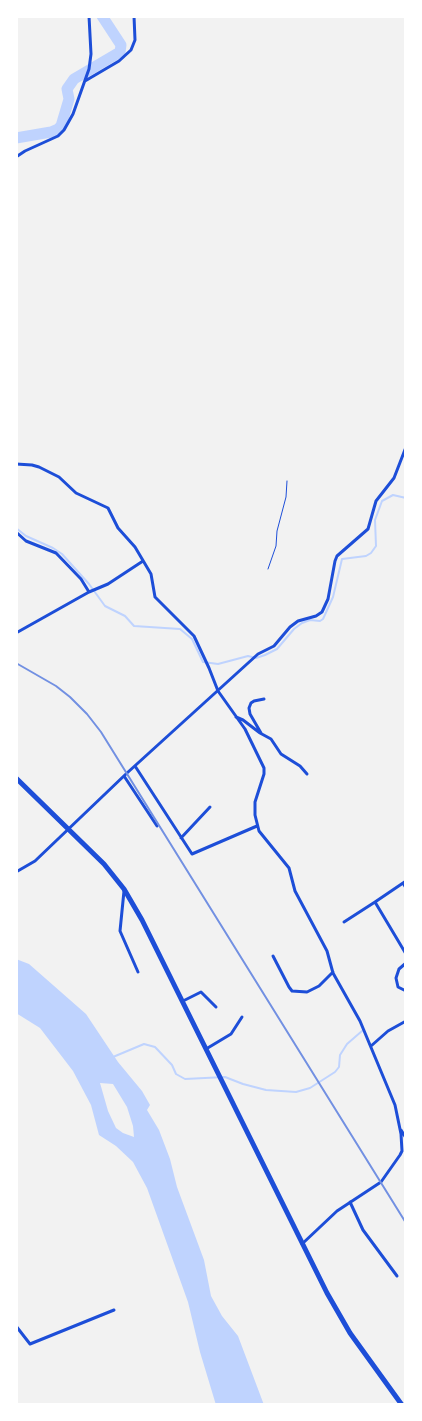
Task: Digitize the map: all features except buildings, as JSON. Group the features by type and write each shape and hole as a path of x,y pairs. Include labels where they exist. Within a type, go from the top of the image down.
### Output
{"main road":[{"path":"16,778 104,864 124,890 142,920 326,1293 350,1333 402,1405"}],"street":[{"path":"16,158 25,151 51,141 64,130 73,114 89,69 91,54 89,16"},
{"path":"85,81 119,61 131,50 135,40 134,16"},
{"path":"16,872 35,861 124,776 258,654 277,644 290,627 303,618 316,616 322,612 328,599 337,556 368,529 376,501 394,478 406,446"},
{"path":"16,464 39,467 59,478 76,493 108,508 118,528 135,547 151,574 155,596 194,636 218,691 244,729 264,768 264,774 255,802 257,826 261,835 289,868 295,891 327,951 333,972 360,1021 395,1105 400,1127 402,1148 400,1155 380,1182 336,1212 301,1245"},
{"path":"16,532 26,540 56,553 92,591"},
{"path":"16,633 108,584 143,562"},
{"path":"262,734 249,708 251,703 264,698"},
{"path":"235,717 243,720 271,739 281,754 300,766 307,774"},
{"path":"135,766 190,852 196,854 257,826"},
{"path":"124,776 157,826"},
{"path":"181,838 210,807"},
{"path":"344,922 404,882 406,888"},
{"path":"124,890 120,931 138,972"},
{"path":"374,902 406,954"},
{"path":"274,956 288,987 292,991 307,992 319,986 333,972"},
{"path":"406,963 399,969 396,978 398,987 406,991"},
{"path":"183,1002 200,992 216,1007"},
{"path":"206,1049 230,1034 242,1017"},
{"path":"371,1046 388,1031 406,1021"},
{"path":"400,1127 406,1138"},
{"path":"350,1202 363,1230 397,1276"},
{"path":"16,1326 30,1344 114,1310"}],"path":[{"path":"268,570 276,546 277,531 286,497 287,481"}],"water":[{"path":"16,959 29,964 86,1014 118,1062 142,1091 150,1105 147,1110 159,1130 170,1159 177,1187 204,1260 211,1296 222,1316 238,1336 264,1405 216,1405 200,1352 188,1302 147,1188 133,1162 116,1146 99,1135 91,1105 73,1071 40,1028 16,1013","holes":["100,1083 113,1084 127,1107 133,1126 134,1137 116,1128 108,1111"]}],"waterway":[{"path":"16,138 58,129 61,126 69,99 67,89 74,79 120,52 121,45 102,16"},
{"path":"16,528 26,536 62,554 89,584 105,606 125,616 134,626 180,629 192,639 203,662 218,664 248,656 256,658 265,655 277,649 294,629 302,623 323,619 333,597 342,559 366,556 371,553 376,546 375,520 382,501 393,495 406,498"},
{"path":"113,1057 144,1044 155,1047 172,1065 176,1074 185,1079 225,1077 266,1090 296,1092 310,1088 335,1072 339,1067 340,1055 347,1044 362,1031"}],"railway":[{"path":"16,663 56,686 70,697 101,732 406,1223"}]}
